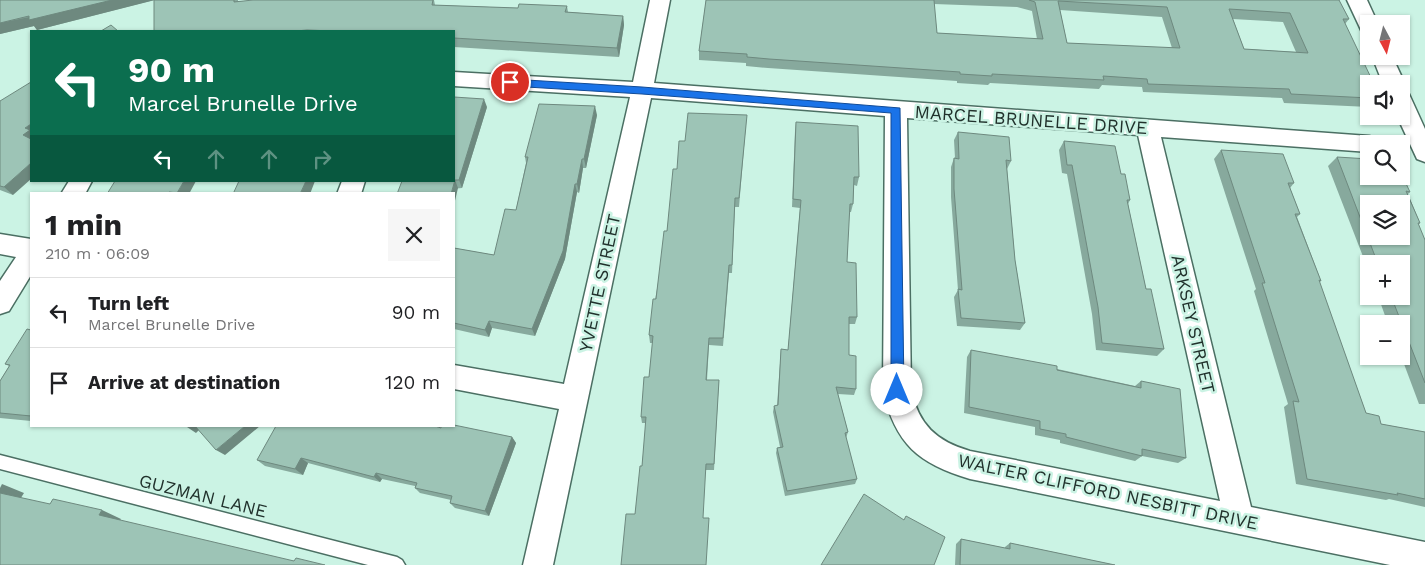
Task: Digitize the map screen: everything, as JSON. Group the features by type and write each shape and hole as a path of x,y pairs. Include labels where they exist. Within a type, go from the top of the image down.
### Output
{"street":[{"name":"YVETTE STREET","path":"538,565 660,0"},
{"path":"1357,0 1364,15"},
{"name":"MARCEL BRUNELLE DRIVE","path":"455,79 642,90 1360,143"},
{"name":"WALTER CLIFFORD NESBITT DRIVE","path":"896,110 897,390 900,411 910,429 924,443 946,459 1425,557"},
{"path":"1410,125 1418,149"},
{"name":"ARKSEY STREET","path":"1148,129 1239,519"},
{"path":"0,244 30,249"},
{"path":"0,303 30,256"},
{"path":"455,377 575,400"}],"lane":[{"name":"GUZMAN LANE","path":"0,462 397,565"}],"building":[{"path":"0,0 112,0 29,20 29,16 0,23"},
{"path":"154,0 234,0 234,2 253,0 433,0 432,5 518,8 519,4 567,6 565,12 623,16 617,48 455,38 455,30 154,30"},
{"path":"706,0 934,0 937,33 1043,39 1035,2 1029,0 1339,0 1349,19 1343,19 1360,55 1360,65 1365,65 1370,75 1360,75 1360,98 1291,94 1289,89 1148,84 1147,79 1103,76 1104,80 960,74 960,72 747,57 747,54 699,51","holes":["1058,1 1167,7 1180,48 1067,43","1229,9 1290,13 1308,53 1244,49"]},
{"path":"111,25 117,30 103,30"},
{"path":"30,83 30,125 25,128 30,130 23,135 30,138 30,164 4,187 0,186 0,101"},
{"path":"455,97 484,99 459,180 455,180"},
{"path":"539,104 595,106 584,159 582,159 577,184 575,184 563,251 532,329 489,321 485,330 455,323 455,248 494,255 505,209 516,210 528,157 525,157"},
{"path":"688,113 747,115 739,198 735,198 732,265 729,265 723,338 709,338 706,380 719,380 714,464 706,464 703,518 709,518 706,565 621,565 626,514 635,514 640,466 642,466 646,417 641,417 644,377 649,377 653,336 649,335 653,299 656,299 664,231 667,231 673,169 677,169 679,141 685,141"},
{"path":"796,122 858,126 859,177 854,177 853,204 850,204 847,262 856,263 857,317 849,317 849,355 856,356 856,389 836,387 848,432 845,433 857,479 787,491 777,448 783,447 774,406 778,405 781,349 788,350 801,200 793,199"},
{"path":"958,132 1009,137 1011,161 1006,160 1015,260 1025,323 961,318 958,289 962,290 954,189 954,158 959,159"},
{"path":"1064,141 1115,146 1121,174 1125,174 1130,200 1127,200 1146,289 1151,289 1164,349 1102,343 1098,307 1072,165 1067,165"},
{"path":"1221,150 1283,154 1294,183 1288,183 1300,214 1295,214 1321,281 1319,280 1366,413 1379,416 1381,424 1425,432 1425,499 1307,479 1293,401 1299,402 1262,283 1265,283"},
{"path":"1337,157 1360,158 1360,185 1407,185 1410,192 1406,191 1408,195 1360,195 1360,217"},
{"path":"114,182 183,182 178,192 108,192"},
{"path":"239,182 306,182 301,192 234,192"},
{"path":"402,182 454,182 452,192 398,192"},
{"path":"1410,200 1425,240 1425,383 1410,345 1410,315 1398,315 1395,305 1410,305 1410,255 1375,255 1371,245 1410,245"},
{"path":"27,329 30,330 30,416 0,413 0,381 10,365 5,364"},
{"path":"971,350 1057,366 1057,370 1141,388 1141,381 1180,389 1186,458 1142,449 1142,456 1066,437 1066,434 1040,429 1040,421 969,407"},
{"path":"455,425 512,437 485,511 450,503 452,496 415,488 417,483 376,473 374,477 301,458 295,469 257,460 275,427 455,427"},
{"path":"196,427 244,427 216,450"},
{"path":"0,493 50,504 53,499 102,510 99,515 294,561 296,558 325,565 0,565"},
{"path":"864,494 904,520 906,516 945,537 934,565 821,565"},
{"path":"961,539 1010,549 1010,543 1115,565 960,565"}],"route":[{"path":"510,82 642,90 896,110 897,390"}]}
